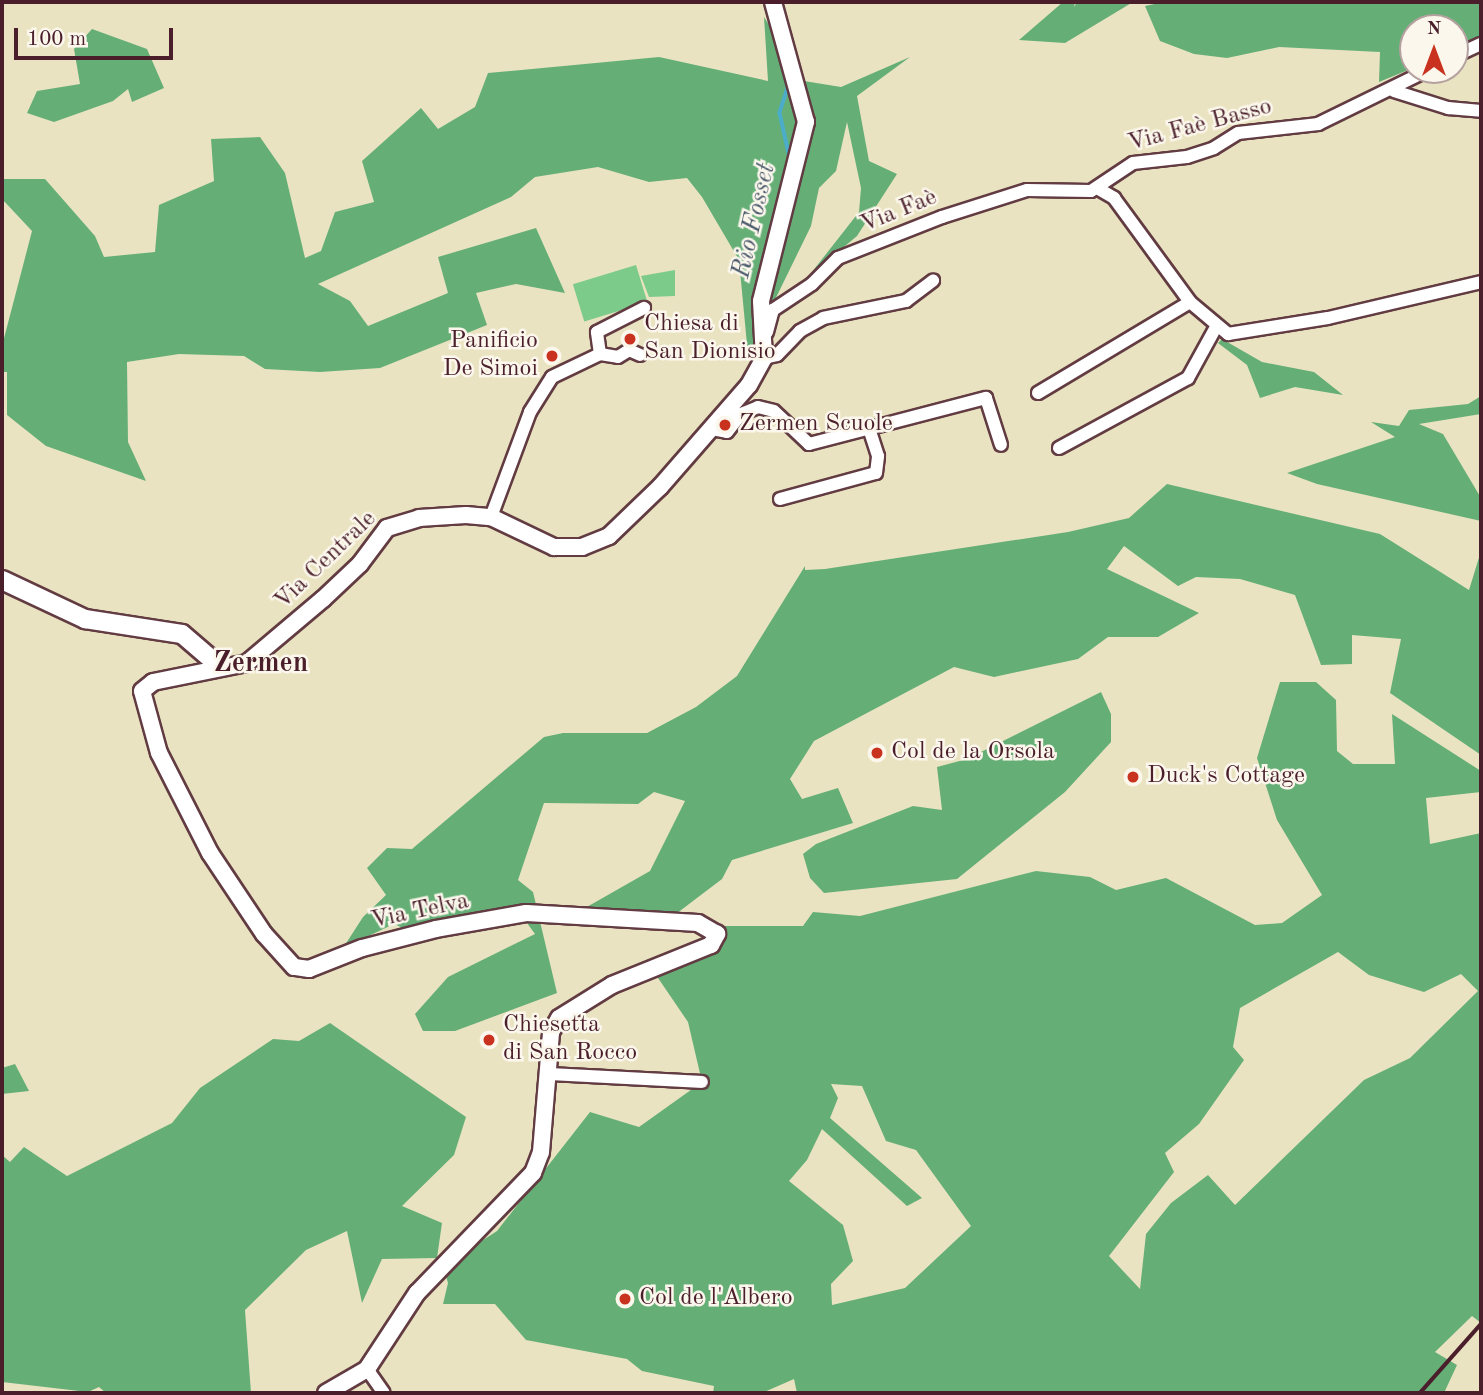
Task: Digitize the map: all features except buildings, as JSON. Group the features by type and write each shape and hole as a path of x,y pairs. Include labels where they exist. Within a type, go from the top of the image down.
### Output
{"main road":[{"path":"2,580 85,619 182,634 218,665"}],"street":[{"path":"763,351 761,301 806,122 773,2"},
{"name":"Via Faè Basso","path":"1099,187 1133,163 1186,157 1214,148 1238,133 1318,124 1405,84"},
{"path":"1394,91 1448,108 1481,111"},
{"path":"1099,187 1114,198 1190,302 1216,327 1228,334 1243,334 1481,282"},
{"name":"Via Faè","path":"763,351 774,310 812,284 838,258 1006,194 1027,190 1083,193 1099,187"},
{"name":"Via Centrale","path":"218,665 247,663 351,573 387,528 419,518 491,517 554,547 582,547 600,540 660,487 712,429 756,376 763,351 777,355 800,331 823,318 906,301 933,281"},
{"path":"1038,393 1190,302"},
{"path":"600,354 597,332 643,308"},
{"path":"1059,448 1188,378 1216,327"},
{"path":"491,517 541,390 552,377 600,354 618,357 629,350 640,355"},
{"path":"712,429 727,432 741,414 758,407 774,411 810,444 986,398 1001,445"},
{"path":"780,499 876,473 878,456 869,428"},
{"name":"Via Telva","path":"218,665 153,682 142,691 159,753 211,853 264,934 295,967 309,969 362,948 436,929 526,913 698,923 717,934 711,945 612,985 559,1018 551,1032 551,1074 541,1152 533,1173 417,1293 367,1369 326,1393"},
{"path":"551,1074 702,1082"},
{"path":"367,1369 384,1393"}],"green space":[{"path":"1063,2 1075,2 1074,7 1077,2 1133,2 1065,43 1019,40"},
{"path":"1164,2 1481,2 1481,38 1469,44 1469,14 1399,14 1399,74 1379,82 1380,52 1279,47 1227,58 1194,54 1160,41 1145,6"},
{"path":"764,17 804,81 841,87 910,57 857,96 869,161 897,174 857,236 808,277 859,212 861,188 847,122 836,171 819,188 811,226 748,355 739,260 702,197 687,178 649,182 598,167 535,177 511,197 318,284 350,301 368,326 448,293 438,257 536,228 565,293 516,284 476,293 487,325 380,368 320,372 265,369 244,356 179,354 127,362 128,442 146,481 46,446 7,415 7,372 2,372 2,346 32,231 2,199 2,179 45,179 95,236 104,257 155,252 159,205 214,181 211,139 260,137 285,173 305,258 321,251 335,212 374,202 362,161 421,108 438,129 475,107 488,73 659,57 768,81"},
{"path":"92,29 147,49 164,88 132,102 128,89 113,101 54,122 27,113 37,91 80,84 74,49"},
{"path":"636,265 647,302 584,322 573,284"},
{"path":"675,270 675,296 649,297 641,276"},
{"path":"1222,339 1262,362 1314,372 1343,395 1295,387 1260,398 1247,365 1218,343"},
{"path":"1481,396 1481,414 1419,424 1443,434 1481,498 1481,521 1317,484 1287,473 1395,437 1371,422 1399,426 1409,410 1468,404"},
{"path":"1167,484 1380,534 1469,590 1481,551 1481,755 1390,693 1401,639 1352,635 1352,664 1321,665 1295,595 1240,579 1196,577 1178,586 1124,546 1107,569 1199,613 1158,637 1108,637 1078,659 994,677 954,667 814,741 790,779 802,799 838,788 853,823 732,860 722,879 668,920 571,916 650,871 685,801 654,792 638,804 544,803 518,880 533,892 557,993 455,1031 423,1031 415,1014 448,977 535,934 527,923 429,940 394,924 343,948 363,917 386,895 367,868 387,848 412,849 544,737 563,733 647,733 696,707 737,676 805,566 805,570 825,569 1068,532 1129,518"},
{"path":"1280,682 1316,682 1336,700 1337,751 1353,764 1395,764 1392,714 1481,771 1481,792 1426,798 1430,844 1481,833 1481,1323 1472,1316 1435,1352 1457,1365 1444,1393 797,1393 794,1379 762,1393 713,1393 714,1386 642,1371 627,1359 526,1340 495,1304 443,1304 448,1283 443,1266 497,1231 590,1112 639,1127 702,1082 688,1022 656,975 711,950 723,926 803,926 813,912 860,916 1036,871 1090,877 1116,890 1166,878 1255,925 1282,923 1322,895 1277,820 1257,758","holes":["1338,952 1369,975 1424,992 1461,974 1478,991 1410,1058 1364,1080 1235,1205 1208,1175 1171,1203 1146,1234 1140,1289 1109,1256 1174,1172 1165,1153 1199,1124 1244,1060 1233,1047 1240,1008","831,1084 862,1086 886,1141 916,1150 971,1226 905,1288 832,1305 831,1284 853,1261 843,1225 789,1181 807,1160 822,1129 907,1206 922,1198 830,1118 838,1098"]},
{"path":"1101,692 1111,714 1111,742 1065,792 957,879 824,893 810,878 803,854 816,844 913,806 942,810 937,767 967,759"},
{"path":"330,1023 466,1117 454,1155 402,1206 442,1223 437,1258 382,1259 362,1303 347,1231 306,1250 245,1310 251,1393 106,1393 99,1387 88,1392 2,1382 2,1155 10,1162 24,1147 67,1176 172,1123 200,1088 273,1039 299,1041"},
{"path":"15,1064 29,1091 2,1094 2,1068"}],"waterway":[{"name":"Rio Fosset","path":"785,74 788,88 780,113 790,158"}],"railway":[{"path":"1420,1393 1481,1324"}],"place":[{"name":"Chiesa di San Dionisio","path":"630,339"},
{"name":"Panificio De Simoi","path":"552,356"},
{"name":"Zermen Scuole","path":"725,425"},
{"name":"Col de la Orsola","path":"877,753"},
{"name":"Duck's Cottage","path":"1133,777"},
{"name":"Chiesetta di San Rocco","path":"489,1040"},
{"name":"Col de l'Albero","path":"625,1299"}],"district":[{"name":"Zermen","path":"261,664"}]}
